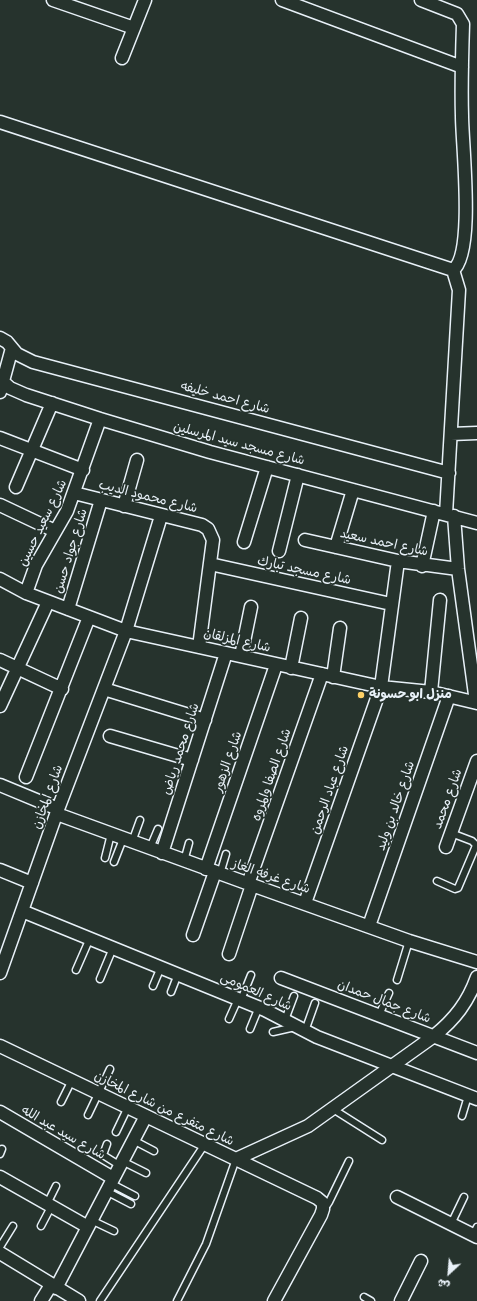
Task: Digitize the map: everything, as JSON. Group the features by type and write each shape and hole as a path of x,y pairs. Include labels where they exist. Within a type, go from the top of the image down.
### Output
{"street":[{"path":"53,0 134,28"},
{"path":"122,58 145,0"},
{"path":"282,0 462,67"},
{"path":"426,1 457,14 463,24 462,118 467,197 461,257 457,266 453,270"},
{"path":"0,122 453,270"},
{"path":"453,270 459,290 449,473 450,515 475,680 476,703"},
{"name":"شارع احمد خليفه","path":"0,338 7,342 17,354 33,362 449,473"},
{"path":"1,384 12,348"},
{"name":"شارع مسجد سيد المرسلين","path":"1,384 17,392 100,419 267,467 477,523"},
{"path":"16,487 52,404"},
{"name":"شارع سعيد حسين","path":"26,593 36,565 67,511 83,470 100,419"},
{"path":"451,434 477,433"},
{"path":"0,438 83,470"},
{"path":"124,506 137,460"},
{"path":"244,542 267,467"},
{"path":"279,551 298,475"},
{"path":"336,547 353,490"},
{"name":"شارع محمود الديب","path":"74,493 161,516 202,525 208,529 214,540 210,564"},
{"name":"شارع جواد حسن","path":"68,609 101,500"},
{"path":"0,505 55,531"},
{"path":"422,566 434,511"},
{"name":"شارع المخازن","path":"0,973 57,812 126,631 161,516"},
{"name":"شارع احمد سعيد","path":"305,540 398,562 458,569"},
{"name":"شارع عباد الرحمن","path":"305,903 381,687 391,604 398,562"},
{"path":"199,647 210,564"},
{"name":"شارع مسجد تبارك","path":"210,564 391,604"},
{"name":"شارع المزلقان","path":"0,579 26,593 126,631 327,676 381,687 431,692 476,703"},
{"path":"431,692 440,600"},
{"path":"0,706 48,602"},
{"path":"241,656 251,607"},
{"path":"26,777 62,689 89,617"},
{"path":"292,668 301,618"},
{"name":"شارع الصفا والمروه","path":"229,954 250,885 327,676 340,628"},
{"name":"شارع محمد رياض","path":"162,853 226,653"},
{"path":"0,660 62,689"},
{"name":"شارع الزهور","path":"193,935 214,872 276,665"},
{"path":"104,689 205,720"},
{"name":"شارع خالد بن وليد","path":"369,926 449,696"},
{"path":"110,736 192,760"},
{"name":"شارع محمد","path":"446,847 477,761"},
{"name":"شارع غرفه الغاز","path":"0,784 57,812 111,834 409,941 477,962"},
{"path":"0,870 32,883"},
{"name":"شارع العمومى","path":"22,911 259,1007 301,1029 472,1098"},
{"path":"236,1159 298,1131 333,1109 390,1066 434,1036 451,1023 462,1009 477,977"},
{"name":"شارع جمال حمدان","path":"281,978 477,1053"},
{"name":"شارع متفرع من شارع المخازن","path":"0,1046 98,1092 320,1201"},
{"name":"شارع سيد عبد الله","path":"0,1112 109,1184"},
{"path":"41,1301 54,1286 90,1223 109,1184 146,1116"},
{"path":"0,1177 49,1205 90,1223"},
{"path":"397,1197 451,1224 476,1233"},
{"path":"274,1301 321,1215 323,1209 320,1201"},
{"path":"0,1253 78,1301"},
{"path":"401,1301 421,1261"}],"lane":[{"path":"114,862 140,820"},
{"path":"150,848 158,829"},
{"path":"437,881 458,888 476,845 472,841 451,833"},
{"path":"105,858 111,834"},
{"path":"184,861 189,843"},
{"path":"214,872 226,854"},
{"path":"76,970 90,938"},
{"path":"397,980 409,941"},
{"path":"100,979 113,948"},
{"path":"153,986 161,967"},
{"path":"171,992 178,974"},
{"path":"229,1019 251,975"},
{"path":"379,1015 389,993"},
{"path":"285,1020 294,996"},
{"path":"273,1032 301,1029 315,1003"},
{"path":"250,1029 259,1007"},
{"path":"88,1115 110,1069"},
{"path":"61,1102 72,1080"},
{"path":"462,1116 472,1098"},
{"path":"116,1132 128,1108"},
{"path":"333,1109 382,1140"},
{"path":"133,1140 154,1152"},
{"path":"107,1144 103,1155 146,1173"},
{"path":"100,1301 205,1144"},
{"path":"177,1301 206,1244 236,1159"},
{"path":"320,1201 328,1204 349,1161"},
{"path":"109,1184 135,1196"},
{"path":"109,1184 131,1204"},
{"path":"41,1226 56,1186"},
{"path":"451,1224 464,1197"},
{"path":"90,1223 114,1231"},
{"path":"0,1247 13,1226"},
{"path":"364,1297 371,1301"}],"place":[{"name":"منزل ابو حسونة","path":"361,695"}]}
